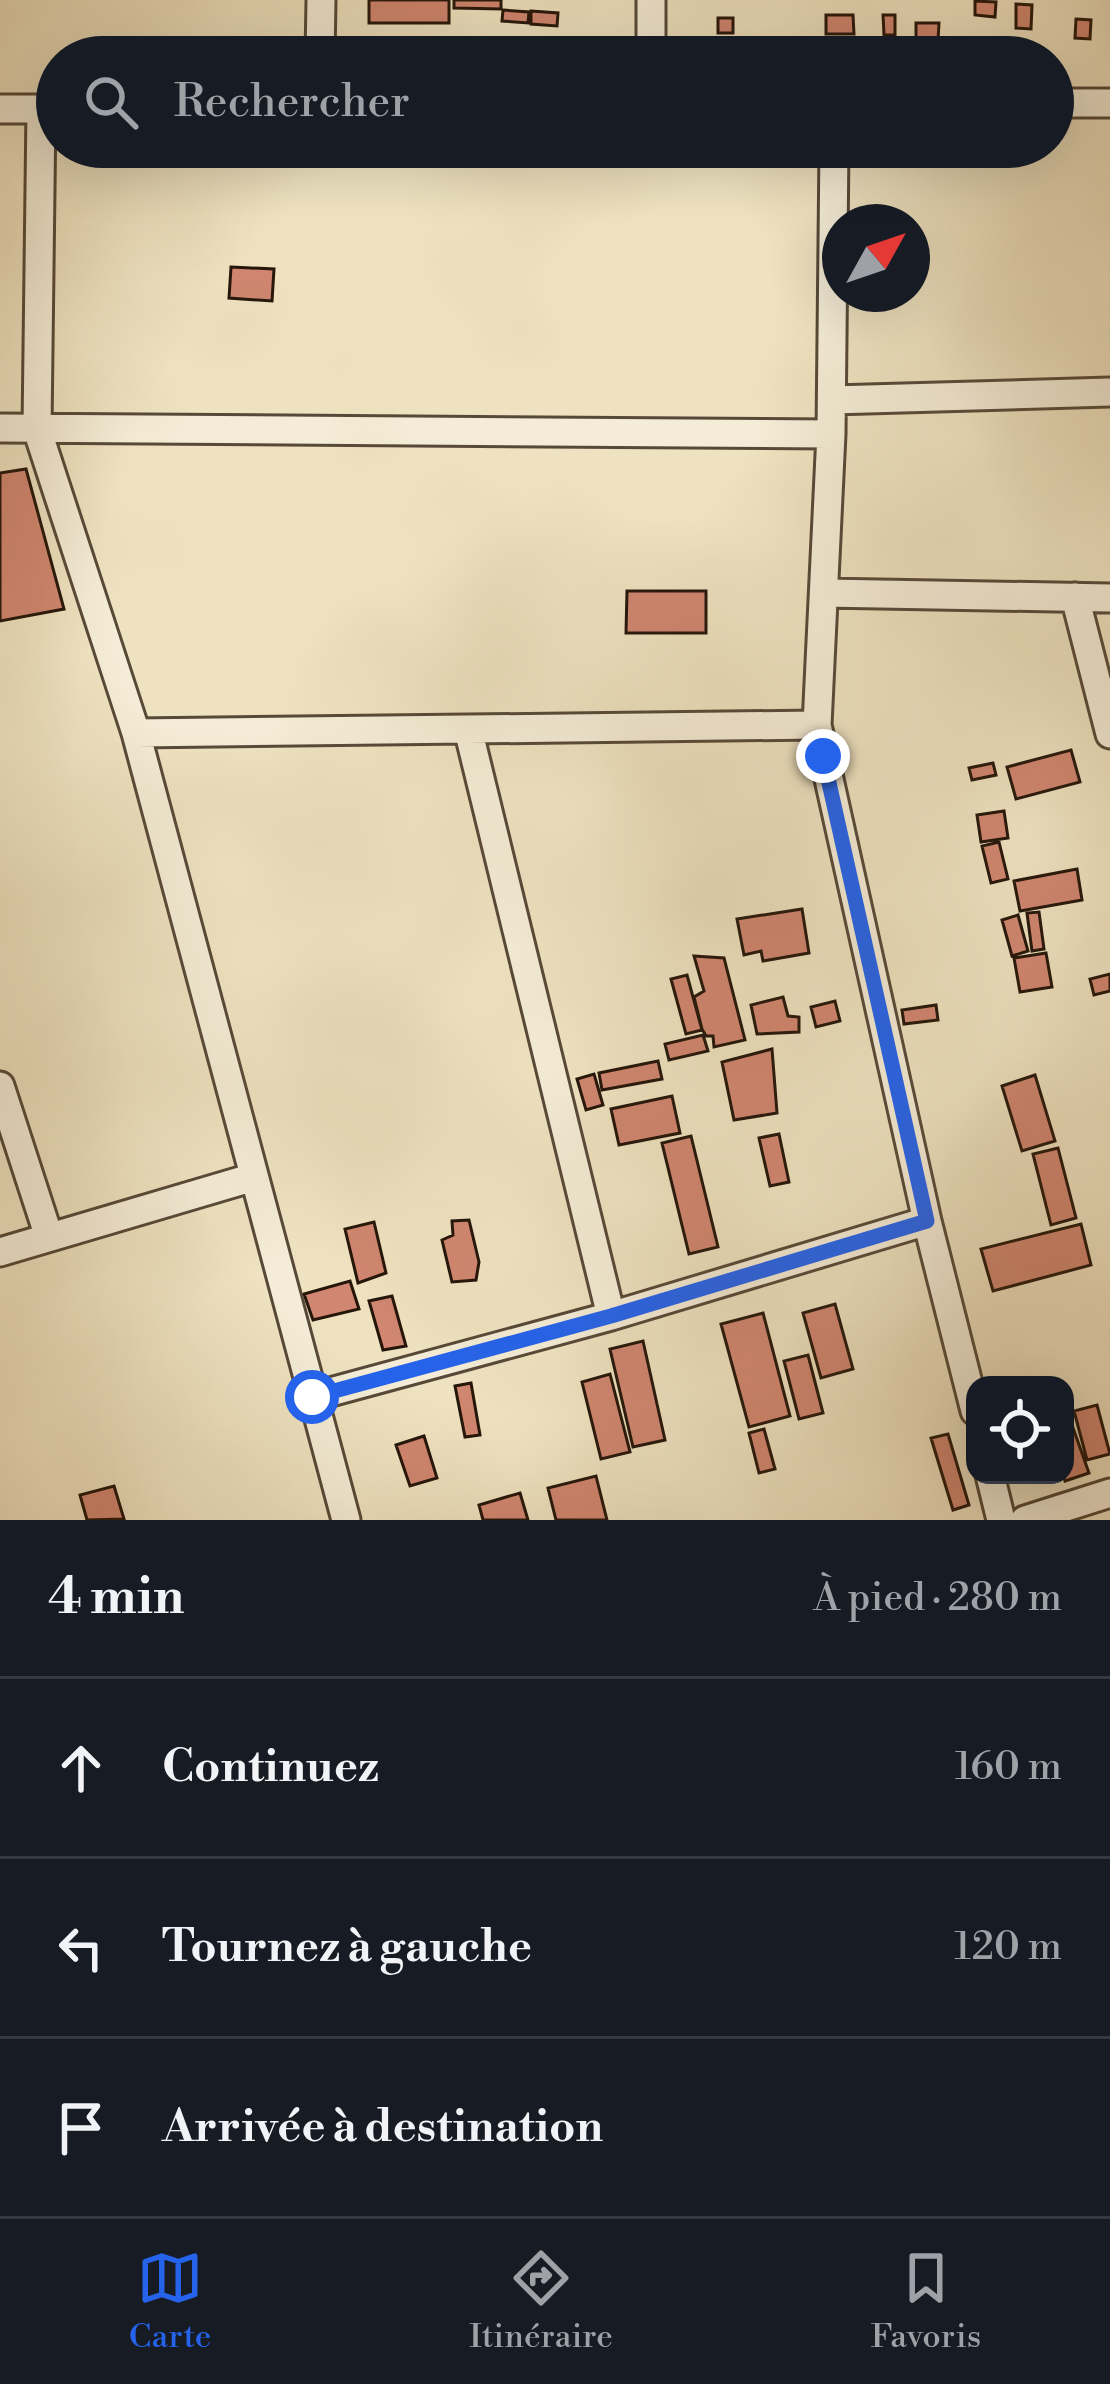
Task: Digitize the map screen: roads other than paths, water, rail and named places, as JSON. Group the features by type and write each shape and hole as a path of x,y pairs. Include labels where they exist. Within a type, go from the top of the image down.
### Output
{"street":[{"path":"320,36 321,0"},
{"path":"651,0 651,36"},
{"path":"1074,104 1110,103"},
{"path":"0,109 36,109"},
{"path":"47,168 37,429 136,733 346,1520"},
{"path":"834,168 831,434 817,725 966,1376"},
{"path":"832,400 1110,392"},
{"path":"0,428 831,434"},
{"path":"824,593 1110,598"},
{"path":"1076,597 1110,734"},
{"path":"136,733 817,725"},
{"path":"468,729 611,1316"},
{"path":"0,1086 49,1237"},
{"path":"0,1252 254,1177"},
{"path":"312,1397 611,1316 927,1221"},
{"path":"992,1484 1001,1520"},
{"path":"1025,1520 1110,1493"}]}
